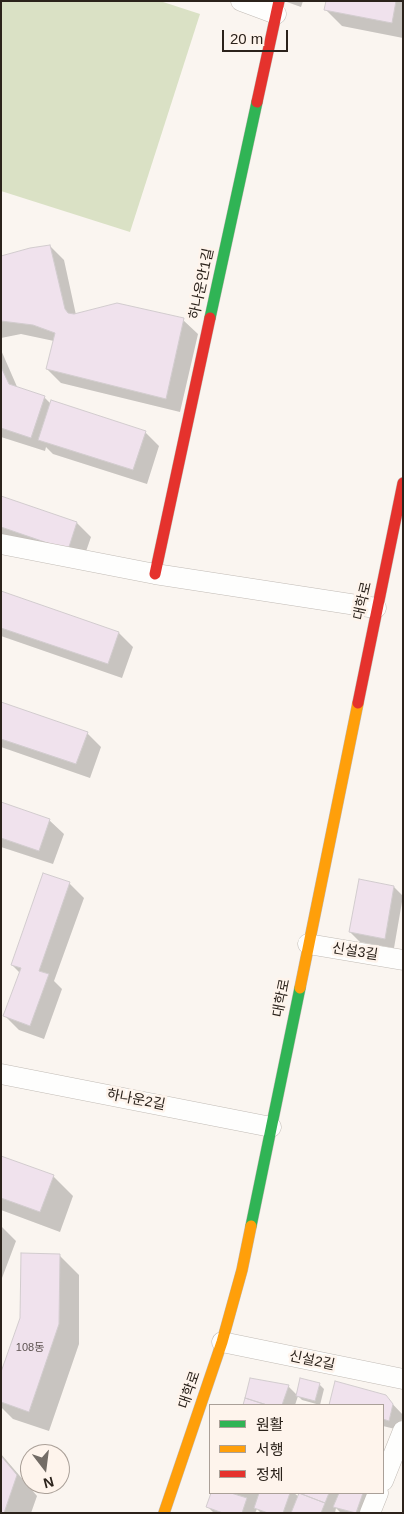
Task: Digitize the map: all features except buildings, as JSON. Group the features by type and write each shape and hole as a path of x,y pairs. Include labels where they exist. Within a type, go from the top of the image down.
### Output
{"street":[{"path":"241,1 278,8"},
{"name":"하나운안1길","path":"155,574 278,8"},
{"name":"대학로","path":"164,1513 222,1342 242,1270 376,608 397,548 403,483"},
{"path":"1,544 155,574 376,608"},
{"name":"신설3길","path":"308,944 403,960"},
{"name":"하나운2길","path":"1,1074 271,1127"},
{"name":"신설2길","path":"222,1342 403,1379"},
{"path":"384,1479 403,1432"},
{"path":"370,1513 378,1494"}],"green space":[{"path":"1,1 160,1 200,14 130,232 1,191"}],"traffic: fast":[{"path":"210,318 257,102"},
{"path":"251,1226 300,988"}],"traffic: slow":[{"path":"300,988 358,703"},
{"path":"164,1513 222,1342 242,1270 251,1226"}],"traffic: jam":[{"path":"257,102 279,1"},
{"path":"155,574 210,318"},
{"path":"358,703 403,483"}]}
